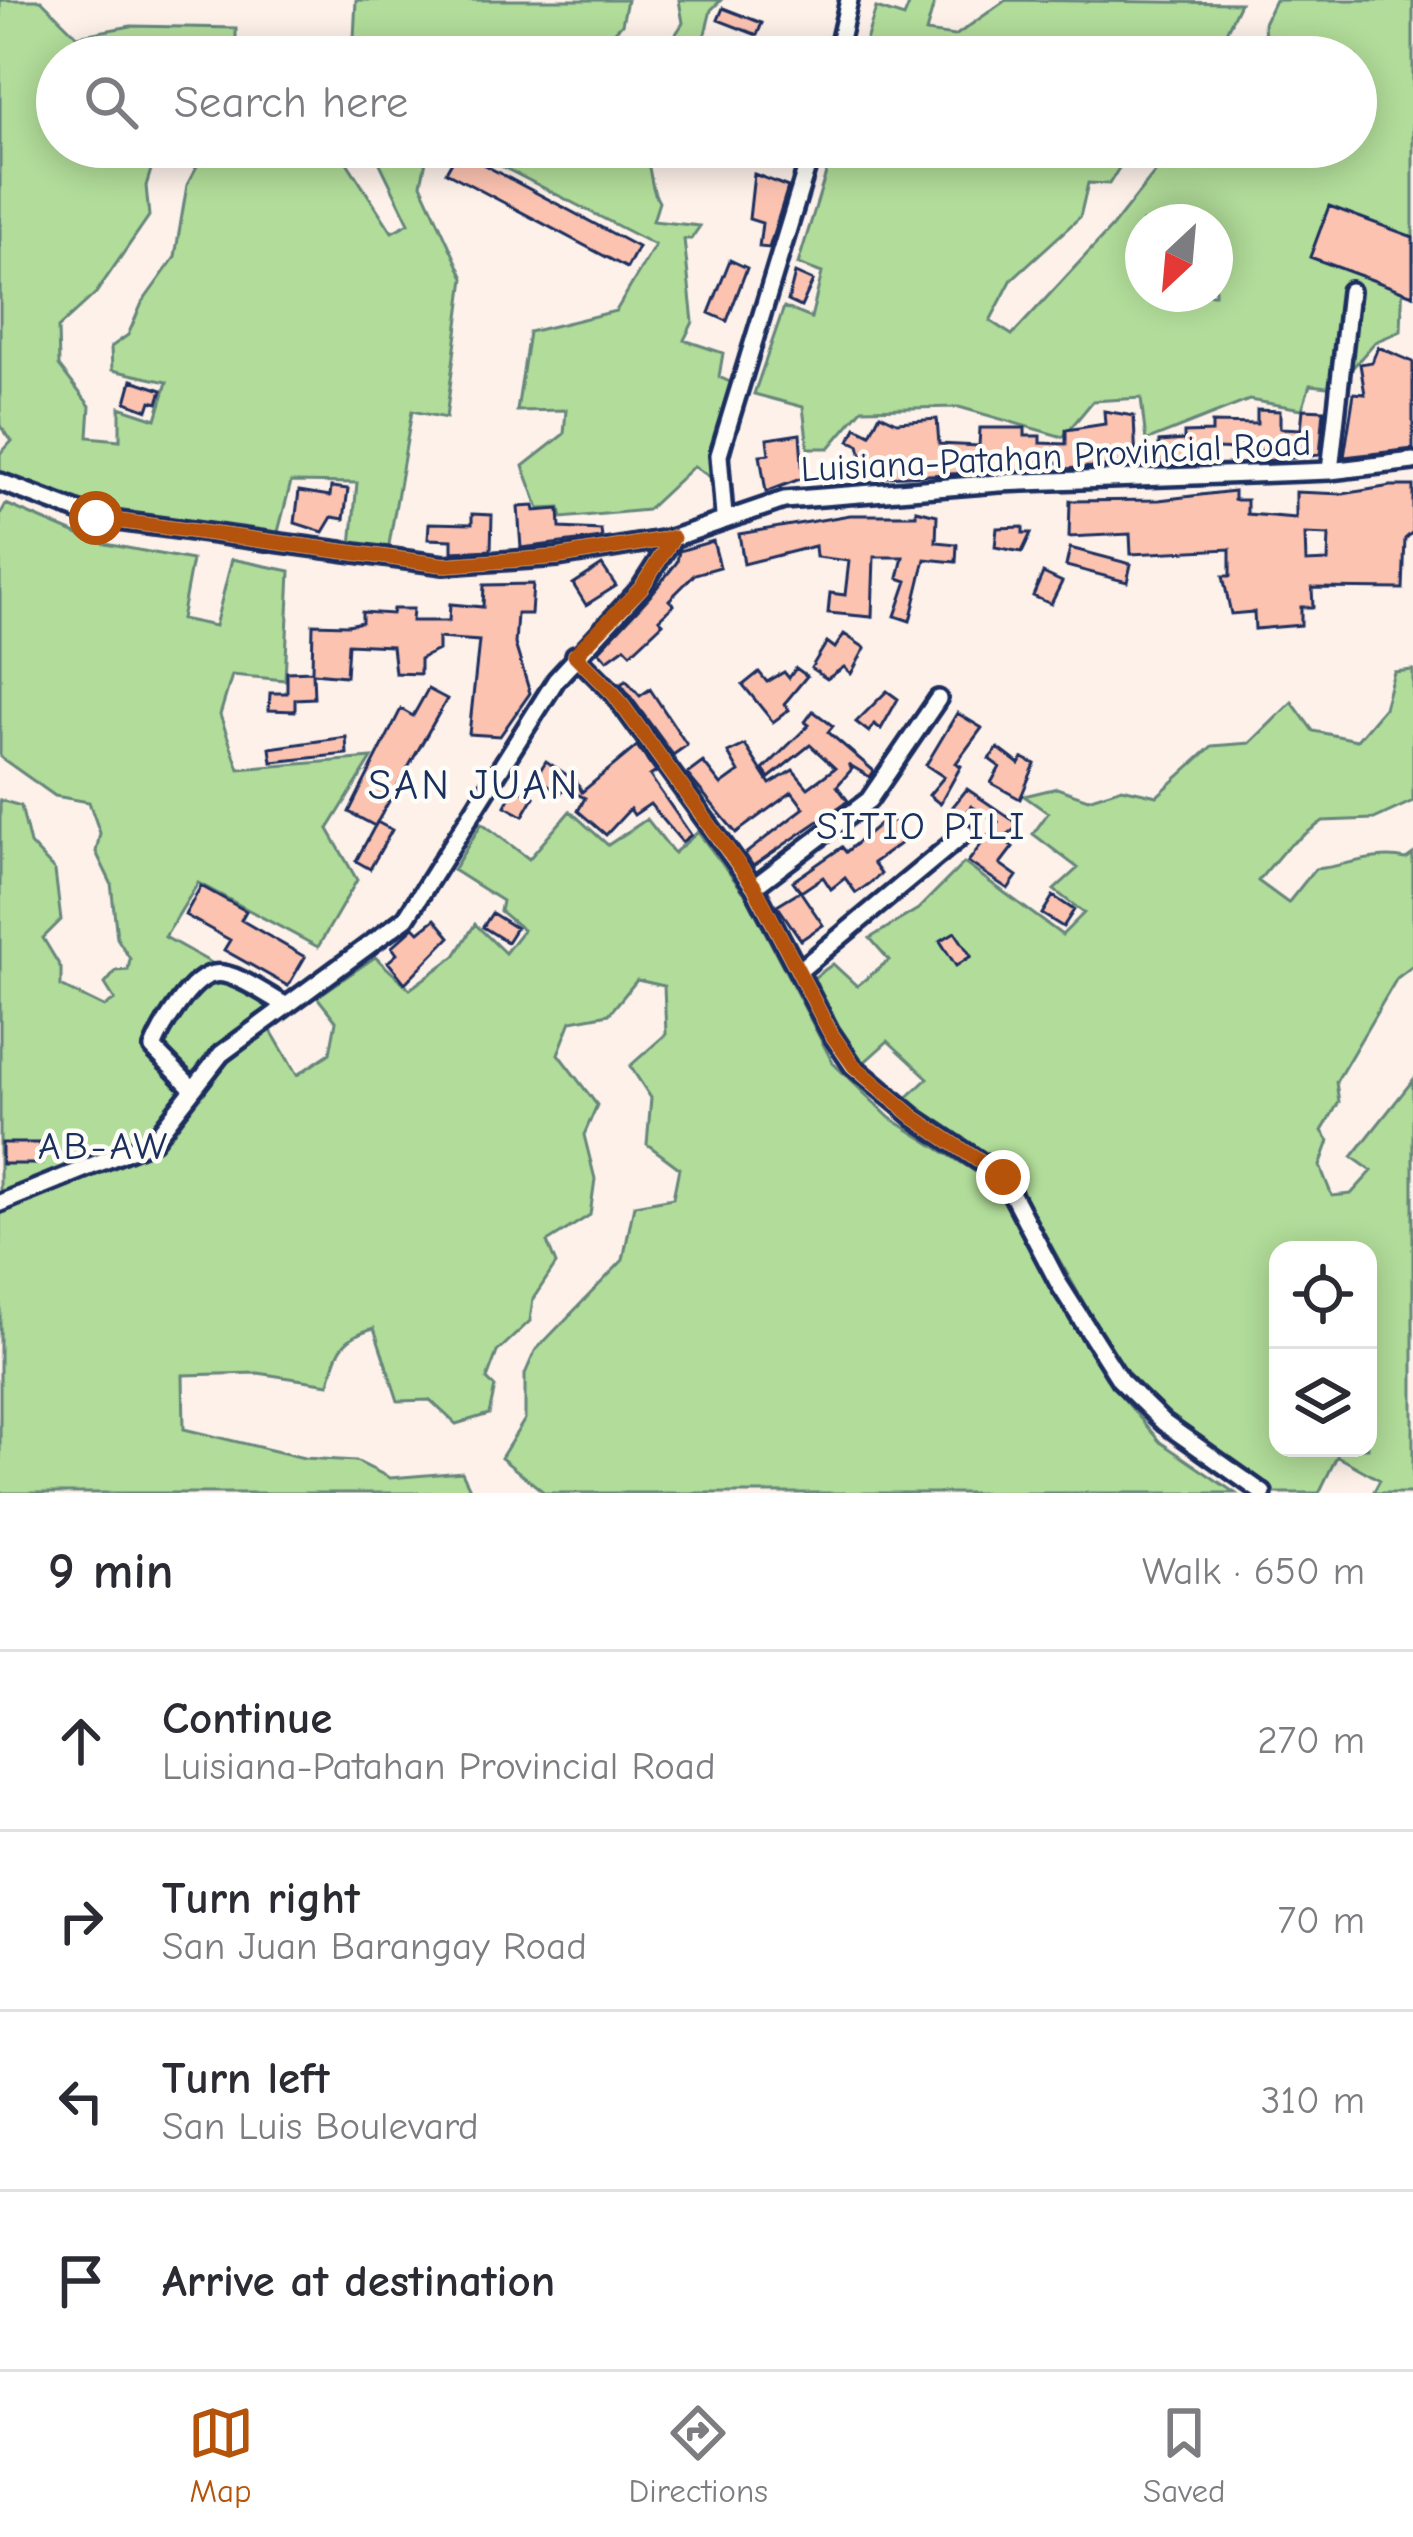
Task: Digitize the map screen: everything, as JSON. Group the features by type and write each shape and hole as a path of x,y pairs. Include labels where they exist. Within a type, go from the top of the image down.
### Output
{"street":[{"path":"841,36 849,0"},
{"path":"724,516 719,455 807,168"},
{"path":"1330,471 1350,291"},
{"name":"Luisiana-Patahan Provincial Road","path":"0,482 96,518 444,565 558,557 673,538 724,516 784,500 928,487 1330,471 1413,461"},
{"path":"0,1203 138,1150 160,1132 221,1054 406,918 575,655 641,588 673,538"},
{"path":"575,655 614,694 754,886 854,1066 915,1118 1003,1177 1080,1321 1120,1380 1164,1423 1263,1493"},
{"path":"754,886 869,800 938,699"},
{"path":"800,970 965,833"},
{"path":"193,1089 153,1048 200,981 223,974 285,1005"}],"green space":[{"path":"0,0 41,0 77,36 36,36 36,168 152,168 146,186 149,216 96,293 58,328 59,366 90,406 88,437 120,440 120,407 156,419 167,382 112,370 111,347 128,335 142,303 175,257 187,185 196,168 351,168 392,232 409,223 382,168 424,168 421,184 464,278 446,418 412,411 386,562 350,556 357,483 291,482 273,551 200,541 134,527 0,483 0,454 12,441 0,426"},
{"path":"356,0 627,0 622,24 610,36 354,36"},
{"path":"679,0 721,0 711,10 704,36 675,36 683,23"},
{"path":"911,0 935,0 926,32 955,36 867,36 876,8 904,17"},
{"path":"1006,0 1240,3 1224,36 955,36"},
{"path":"1275,0 1413,0 1413,261 1403,277 1401,331 1375,342 1335,388 1310,385 1302,409 1249,400 1146,441 1141,398 1093,401 1063,437 959,407 862,409 829,448 808,448 803,407 754,394 784,307 811,318 822,273 798,264 828,168 1119,168 1109,184 1088,183 1080,217 1012,279 990,321 1012,335 1125,210 1125,312 1233,312 1233,204 1130,204 1158,168 1377,168 1377,36 1265,36 1264,23"},
{"path":"131,26 236,28 236,36 77,36"},
{"path":"505,168 649,168 659,202 653,221 700,226 691,239 684,239 693,322 684,340 723,353 719,377 746,389 723,486 694,466 647,510 562,518 560,508 539,509 523,466 564,434 566,410 517,411 529,332 616,311 655,245"},
{"path":"6,504 95,542 192,560 181,619 215,626 232,559 290,571 285,680 232,675 220,715 239,769 372,758 328,829 357,880 318,947 198,883 165,937 276,999 270,1029 297,1075 330,1053 336,1021 317,997 375,957 410,989 455,956 475,924 505,953 523,930 500,911 502,901 453,870 482,823 529,859 570,811 608,845 647,819 674,853 698,832 746,895 833,1063 890,1118 1000,1187 1039,1266 1106,1378 1160,1442 1235,1493 545,1493 501,1458 525,1419 525,1374 535,1351 623,1260 634,1205 673,1198 679,1168 647,1144 651,1098 630,1066 666,1034 664,986 637,980 609,1014 571,1021 558,1054 597,1105 584,1135 595,1179 590,1215 547,1242 556,1264 533,1299 530,1321 497,1352 487,1379 495,1387 489,1414 456,1424 430,1400 398,1401 374,1328 342,1347 329,1384 258,1373 183,1375 184,1429 304,1458 356,1461 390,1478 462,1472 472,1493 0,1493 0,800 21,806 30,844 55,871 61,920 43,938 61,968 61,986 104,1007 115,1000 105,984 116,971 128,970 130,959 117,938 111,883 96,852 100,833 89,802 55,796 0,757 0,515"},
{"path":"1413,670 1413,801 1374,819 1323,821 1286,848 1258,881 1288,903 1315,869 1372,858 1406,859 1413,854 1413,966 1397,978 1336,1082 1339,1102 1322,1131 1329,1141 1320,1166 1332,1196 1351,1194 1372,1171 1352,1157 1413,1080 1413,1493 1373,1493 1380,1480 1339,1457 1377,1457 1377,1241 1269,1241 1269,1457 1337,1457 1319,1493 1262,1493 1180,1435 1117,1361 1009,1172 898,1106 928,1078 888,1041 859,1067 808,982 833,964 857,986 889,960 870,938 918,909 964,863 1062,935 1084,913 1054,890 1078,868 1033,834 1048,813 1024,796 1057,788 1088,799 1122,788 1157,796 1212,746 1250,743 1292,702 1313,731 1357,740 1384,708 1394,672"}],"building":[{"path":"723,8 762,23 757,35 718,20"},
{"path":"448,168 490,168 638,247 627,268 446,172"},
{"path":"754,174 788,187 769,248 759,247 762,223 749,219"},
{"path":"1329,206 1413,237 1413,295 1310,257"},
{"path":"730,260 747,268 727,321 709,313"},
{"path":"795,273 813,281 801,307 788,301"},
{"path":"1378,347 1413,362 1413,449 1344,457 1354,393 1365,394 1360,364 1372,362"},
{"path":"132,380 162,390 158,403 151,401 148,410 126,402"},
{"path":"1303,409 1324,410 1320,455 1265,461 1265,451 1216,449 1216,463 1159,465 1159,442 1184,440 1184,433 1212,432 1212,423 1257,424 1257,410 1280,411 1280,428 1301,429"},
{"path":"1104,411 1134,416 1136,464 1064,469 1065,463 1039,462 1039,470 840,479 839,468 864,465 859,445 850,441 856,427 870,434 880,414 897,422 937,419 939,444 979,446 980,428 1025,428 1025,436 1040,436 1040,443 1066,444 1066,430 1105,424"},
{"path":"800,434 803,478 766,492 760,455 769,454 767,439"},
{"path":"1413,486 1413,532 1405,539 1403,589 1312,588 1313,607 1301,607 1301,625 1255,629 1254,612 1231,614 1223,576 1230,576 1230,549 1131,554 1130,534 1069,537 1070,501 1159,500 1234,491 1234,500 1247,500 1247,514 1296,518 1296,492 1343,494","holes":["1305,534 1329,535 1328,561 1306,562"]},
{"path":"331,487 348,489 344,519 332,517 323,532 295,523 299,491 330,496"},
{"path":"534,506 535,511 559,509 560,528 601,530 602,538 521,548 518,507"},
{"path":"916,510 937,515 936,542 957,544 956,562 925,559 910,621 895,616 907,581 898,578 903,557 874,557 872,617 828,613 830,593 845,595 849,561 816,557 815,546 744,564 739,534 850,515 916,515"},
{"path":"472,514 492,515 491,550 452,552 452,540 428,539 429,523 472,524"},
{"path":"1023,527 1023,533 1031,533 1022,552 995,547 997,528"},
{"path":"713,541 720,567 695,574 669,600 674,605 659,619 663,623 631,653 625,647 607,660 599,651 650,596 677,562 679,551"},
{"path":"1070,548 1131,564 1127,582 1066,566"},
{"path":"602,565 616,586 586,605 573,584"},
{"path":"1043,573 1062,582 1051,604 1033,596"},
{"path":"533,584 531,614 517,614 515,644 530,693 500,736 469,734 479,641 438,638 438,650 420,659 420,674 395,673 392,646 348,644 346,676 313,673 314,698 295,699 295,711 269,710 270,693 287,693 287,672 312,671 313,624 348,625 362,622 362,612 392,614 393,609 413,609 412,621 449,621 450,604 483,607 484,585"},
{"path":"844,634 865,648 851,674 844,667 827,679 811,668 827,642 835,648"},
{"path":"796,668 807,676 784,704 789,710 773,722 743,685 759,672 767,682 784,672 789,678"},
{"path":"626,680 640,696 650,689 687,745 673,755 621,684"},
{"path":"428,689 447,699 375,826 349,812 401,709 413,716"},
{"path":"887,691 898,699 881,729 874,724 869,732 856,722"},
{"path":"813,711 833,726 828,732 874,771 870,777 848,764 852,769 837,786 848,801 753,866 745,854 804,808 792,792 736,833 687,774 703,762 721,785 739,772 728,753 745,745 770,784 793,770 808,788 835,768 810,745 769,778 763,770 809,725 805,722"},
{"path":"957,713 982,728 956,763 961,766 940,804 929,795 944,777 926,765"},
{"path":"346,737 347,754 272,762 270,748"},
{"path":"637,746 656,772 650,776 691,835 682,842 650,804 634,815 630,809 606,835 578,811 585,798 564,788 561,793 536,777 546,761 576,781 582,792"},
{"path":"998,748 1019,764 1023,758 1035,764 1020,799 991,783 1000,767 989,759"},
{"path":"515,787 534,797 523,816 505,806"},
{"path":"967,789 1020,825 1002,839 1013,847 1000,864 1017,876 1008,889 968,862 998,822 971,806 964,818 950,810"},
{"path":"889,816 908,838 873,863 881,874 856,893 845,878 831,889 823,877 801,892 793,881 842,847 846,852"},
{"path":"377,822 392,830 370,869 356,861"},
{"path":"201,886 246,911 241,920 305,957 288,986 224,950 230,940 185,915"},
{"path":"800,891 823,925 801,940 777,905"},
{"path":"1053,896 1074,910 1063,927 1042,914"},
{"path":"492,913 516,928 507,942 483,927"},
{"path":"435,919 450,937 405,983 388,962 397,954 392,947 414,927 419,932"},
{"path":"955,932 971,956 956,966 940,941"},
{"path":"2,1143 40,1143 41,1164 2,1164"}],"district":[{"name":"SAN JUAN","path":"474,784"},
{"name":"SITIO PILI","path":"922,825"},
{"name":"AB-AW","path":"104,1145"}],"route":[{"path":"96,518 444,565 558,557 673,538 654,573 575,655 614,694 754,886 830,1032 854,1066 915,1118 1003,1177"}]}
